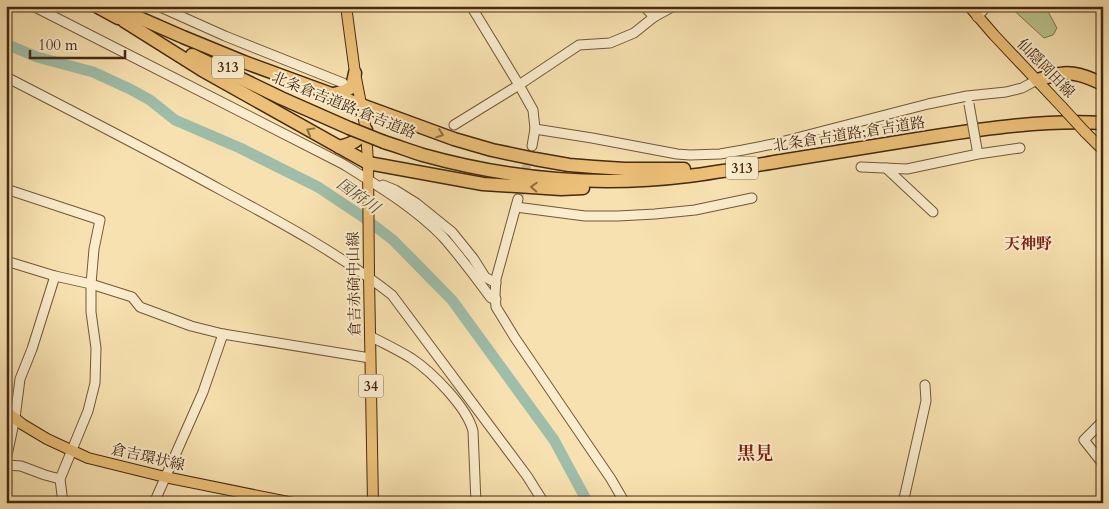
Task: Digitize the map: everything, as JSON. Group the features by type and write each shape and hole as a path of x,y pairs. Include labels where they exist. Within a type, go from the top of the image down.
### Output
{"highway":[{"name":"北条倉吉道路;倉吉道路","path":"96,6 197,58 281,98 423,155 496,171 568,180 639,180 999,127 1056,123 1103,123"},
{"name":"北条倉吉道路;倉吉道路","path":"110,6 207,57 350,125"},
{"path":"110,6 244,62 454,139 492,150 535,159 594,167 687,173"},
{"path":"124,21 202,70 368,163 483,184 561,189 644,186 687,173"},
{"path":"334,94 345,92 352,87 356,72"},
{"path":"1037,80 1061,73 1086,77 1103,84"},
{"name":"北条倉吉道路;倉吉道路","path":"687,173 990,122 1056,117 1103,117"},
{"path":"340,147 361,138 366,130"}],"main road":[{"name":"倉吉赤碕中山線","path":"346,6 366,130 368,163 373,503"},
{"name":"仙隠岡田線","path":"969,6 977,17 1103,150"},
{"name":"倉吉環状線","path":"10,414 46,439 88,458 165,477 293,503"}],"street":[{"path":"32,6 343,164 369,184 414,212 442,237 491,298 496,299"},
{"path":"158,6 224,36 343,83"},
{"path":"471,6 532,110 535,129 532,146"},
{"path":"644,6 654,17"},
{"path":"454,125 579,45 610,43 634,33 654,17 674,6"},
{"path":"977,17 987,6"},
{"path":"6,77 182,168 278,220 369,273 392,295 528,476 544,503"},
{"path":"535,129 677,154 720,154 773,144 928,104 968,100 1006,92 1022,88 1037,80"},
{"path":"968,100 977,152"},
{"path":"861,167 907,169 977,152 1020,148"},
{"path":"886,168 933,212"},
{"path":"369,184 395,190 416,203 452,232 473,258 485,277 496,283"},
{"path":"6,189 100,220 94,249 90,312 96,348 95,383 88,411 60,479 63,503"},
{"path":"626,503 496,307 496,283 500,260 517,203 585,216 618,216 695,210 752,198"},
{"path":"6,262 91,284 132,297 140,307 191,326 223,334 370,358"},
{"path":"7,454 10,414 55,276"},
{"path":"154,503 203,392 223,334"},
{"path":"370,336 411,358 432,374 462,410 473,431 476,503"},
{"path":"903,503 926,401 925,385"},
{"path":"1103,421 1084,440 1103,464"},
{"path":"6,465 22,466 60,479"},
{"path":"6,478 6,487"}],"green space":[{"path":"1009,6 1045,6 1057,28 1053,35 1044,38"}],"waterway":[{"name":"国府川","path":"6,44 37,57 93,72 130,89 150,100 175,120 240,148 318,187 393,240 452,300 554,440 588,503"}],"tunnel":[{"path":"518,199 532,146"}],"district":[{"name":"天神野","path":"1028,244"},
{"name":"黒見","path":"755,453"}]}
